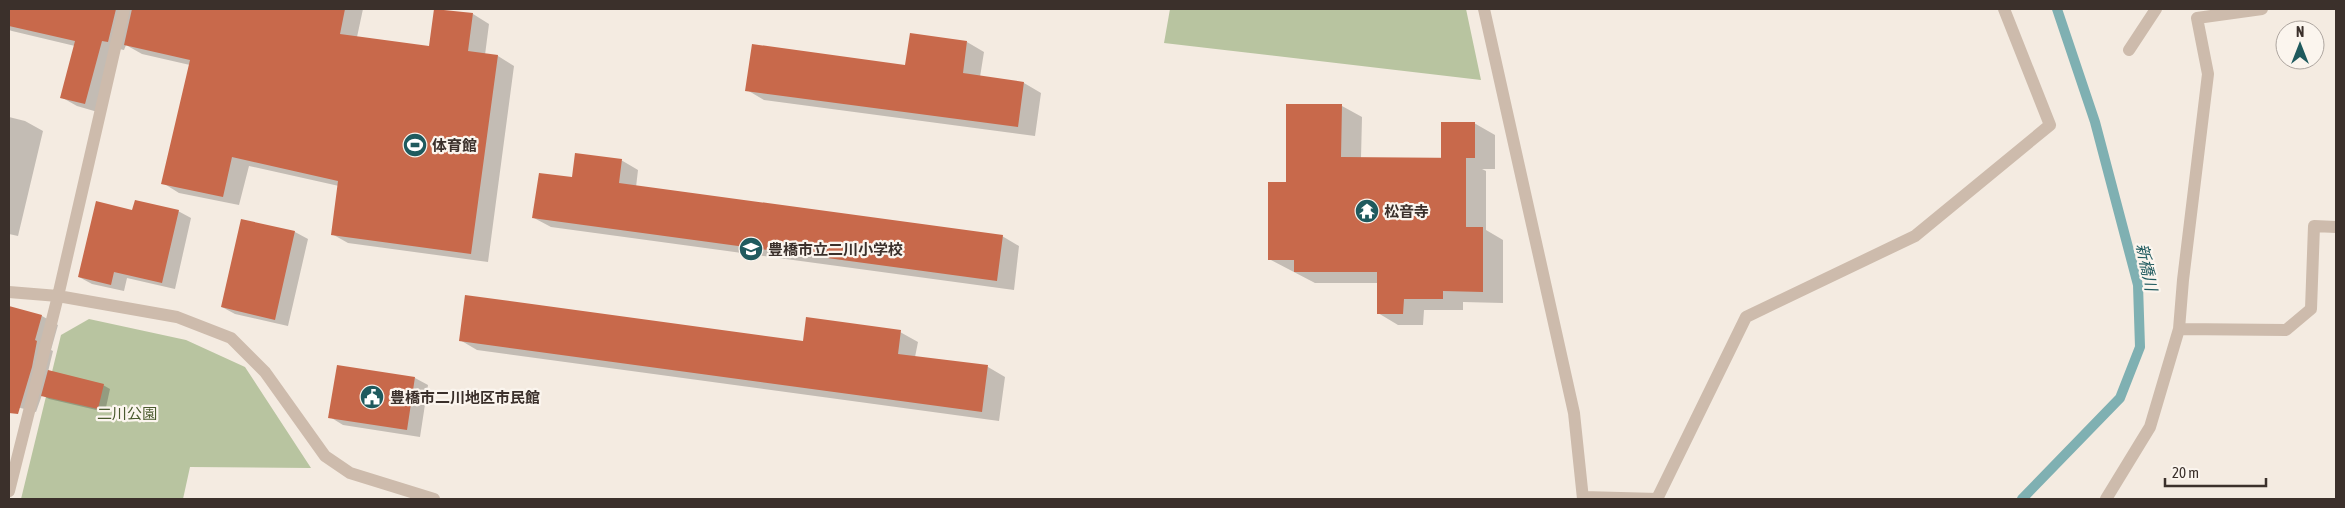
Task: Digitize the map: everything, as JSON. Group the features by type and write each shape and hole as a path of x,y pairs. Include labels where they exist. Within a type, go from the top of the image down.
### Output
{"street":[{"path":"9,491 58,296 124,9"},
{"path":"1484,9 1574,413 1583,498 1658,499 1746,317 1915,236 2050,125 2004,9"},
{"path":"2129,50 2156,9"},
{"path":"2106,499 2150,427 2179,329 2182,280 2208,74 2196,13 2262,9"},
{"path":"2179,329 2286,330 2311,309 2314,226 2336,227"},
{"path":"9,292 58,296 177,317 231,338 265,372 325,456 350,473 434,499"}],"green space":[{"path":"1170,9 1466,9 1481,80 1164,43"},
{"name":"二川公園","path":"89,319 186,340 245,367 311,468 190,467 183,499 21,499 61,335"}],"building":[{"path":"9,9 116,9 108,42 102,41 85,104 60,98 75,41 9,26"},
{"path":"132,9 345,9 340,34 429,46 434,9 473,13 468,51 498,55 471,254 331,235 338,181 232,157 223,197 161,184 190,60 124,45"},
{"path":"910,33 967,41 963,73 1024,82 1018,127 745,91 752,44 905,65"},
{"name":"松音寺","path":"1286,104 1342,104 1341,157 1466,158 1466,227 1483,227 1483,292 1443,291 1443,299 1404,299 1403,314 1377,314 1377,272 1294,272 1294,260 1268,260 1268,182 1286,182"},
{"path":"1441,122 1475,122 1475,158 1441,158"},
{"path":"575,153 622,159 619,183 1003,235 997,281 532,218 539,173 572,177"},
{"path":"135,200 179,210 162,283 114,272 111,285 78,277 96,201 132,210"},
{"path":"241,219 295,231 275,320 221,307"},
{"path":"465,295 803,341 806,317 901,330 898,354 988,365 982,412 459,341"},
{"path":"9,306 42,315 35,340 37,341 32,367 18,414 9,413"},
{"name":"豊橋市二川地区市民館","path":"337,365 415,377 407,430 328,418"},
{"path":"48,370 104,384 98,409 41,396"}],"waterway":[{"name":"新橋川","path":"2022,499 2120,398 2140,347 2138,285 2095,122 2057,9"}],"place":[{"name":"体育館","path":"415,145"},
{"name":"松音寺","path":"1367,211"},
{"name":"豊橋市立二川小学校","path":"751,249"},
{"name":"豊橋市二川地区市民館","path":"372,397"}]}
